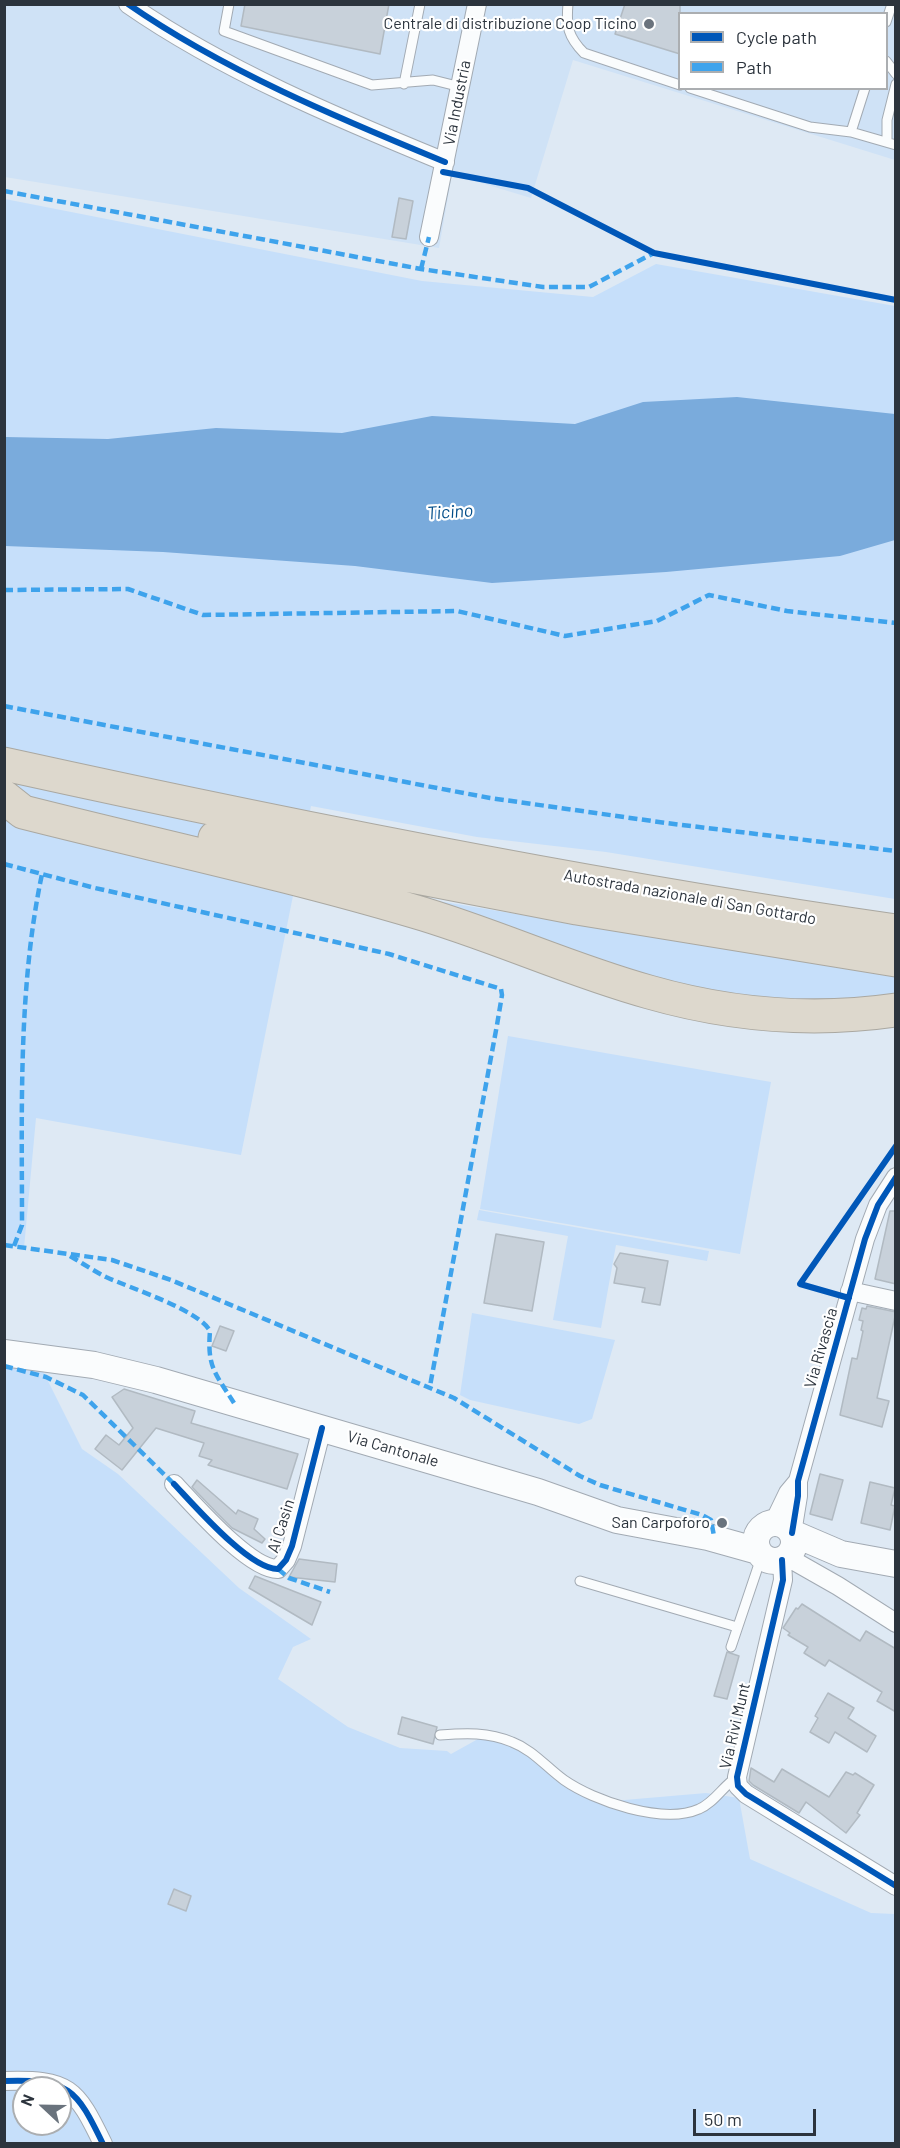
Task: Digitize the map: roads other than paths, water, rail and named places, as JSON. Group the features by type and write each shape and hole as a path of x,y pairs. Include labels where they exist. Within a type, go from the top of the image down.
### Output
{"highway":[{"name":"Autostrada nazionale di San Gottardo","path":"4,764 241,814 484,861 896,931"},
{"path":"4,796 493,892 896,960"},
{"path":"4,796 22,812 412,910 621,984 676,999 723,1009 797,1016 845,1016 896,1010"}],"main road":[{"name":"Via Cantonale","path":"4,1353 94,1365 135,1375 538,1492 617,1520 708,1537 774,1544 896,1564"}],"street":[{"path":"128,4 211,54 351,124 445,162"},
{"name":"Via Industria","path":"429,237 477,4"},
{"name":"Via Rivascia","path":"774,1544 798,1496 798,1481 873,1215 896,1177"},
{"path":"850,1291 896,1301"},
{"name":"Ai Casin","path":"174,1484 240,1549 263,1566 278,1569 286,1560 292,1546 322,1428"},
{"path":"774,1544 896,1623"},
{"name":"Via Rivi Munt","path":"774,1544 783,1580 737,1777 738,1786 746,1794 896,1886"},
{"path":"838,1586 841,1554"},
{"path":"4,2081 46,2082 68,2089 84,2105 103,2144"}],"lane":[{"path":"229,4 224,31 372,85 433,80 461,87"},
{"path":"404,84 420,4"},
{"path":"568,4 566,25 573,42 584,52 601,60 678,84"},
{"path":"696,90 810,127 851,132 891,144 887,120 896,84"},
{"path":"851,132 864,90"},
{"path":"731,1647 737,1627 774,1544"},
{"path":"580,1581 737,1627"},
{"path":"440,1735 475,1732 511,1741 530,1751 577,1788 634,1811 691,1812 706,1805 737,1777"}],"water":[{"name":"Ticino","path":"737,397 895,414 895,540 840,556 666,572 492,583 355,566 163,552 5,546 5,437 108,439 216,428 342,433 432,416 575,424 643,402"}],"place":[{"name":"Centrale di distribuzione Coop Ticino","path":"649,24"},
{"name":"San Carpoforo","path":"722,1523"}]}
